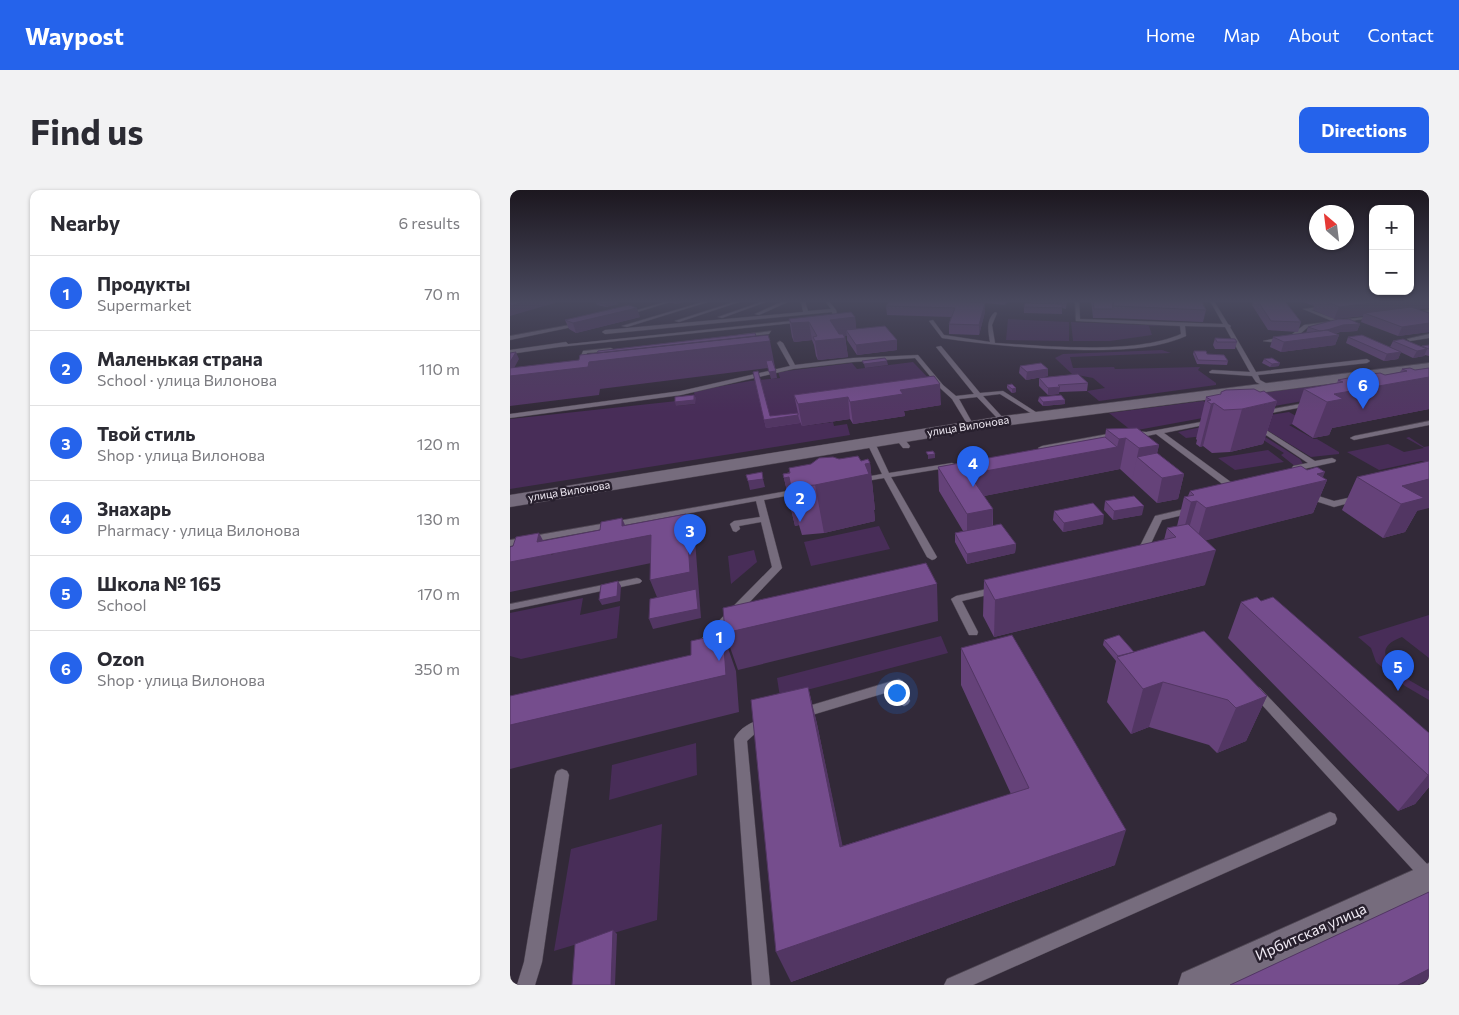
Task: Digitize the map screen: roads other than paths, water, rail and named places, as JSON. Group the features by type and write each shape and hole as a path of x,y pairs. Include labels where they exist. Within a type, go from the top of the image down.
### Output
{"street":[{"name":"улица Вилонова","path":"510,501 870,441 902,442 971,426 1003,421 1212,399 1268,387 1398,374 1429,367"},
{"name":"Ирбитская улица","path":"1194,985 1429,878"}],"lane":[{"path":"561,346 586,338"},
{"path":"510,352 639,338"},
{"path":"955,338 993,344 1044,348 1104,348 1153,344 1180,338"},
{"path":"992,338 993,344"},
{"path":"1235,338 1258,381 1268,387"},
{"path":"1266,341 1283,338"},
{"path":"780,343 793,367"},
{"path":"939,347 966,383 979,394 1003,421"},
{"path":"577,374 585,352 614,349"},
{"path":"510,416 680,393 793,367 853,360 916,356 947,392 955,398 971,426"},
{"path":"1212,372 1255,374 1367,361"},
{"path":"936,391 947,392"},
{"path":"955,398 1001,392 1039,416"},
{"path":"1314,464 1248,417 1316,403"},
{"path":"1030,450 1126,433 1148,435 1222,420"},
{"path":"1354,438 1429,423"},
{"path":"1158,432 1247,498"},
{"path":"1148,435 1157,443"},
{"path":"870,441 887,476 932,557"},
{"path":"1290,482 1296,468 1332,460"},
{"path":"848,482 963,463"},
{"path":"510,543 737,498 759,497 808,489"},
{"path":"1296,492 1334,504 1363,497"},
{"path":"694,654 712,633 777,568 759,497"},
{"path":"1130,559 1140,557 1158,518 1203,508"},
{"path":"741,526 765,519"},
{"path":"510,607 637,581"},
{"path":"973,632 956,599 1004,588"},
{"path":"745,600 760,605"},
{"path":"1248,682 1429,878"},
{"path":"761,985 740,739 755,726 899,684 904,701"},
{"path":"526,985 533,962 562,775"},
{"path":"953,985 1330,819"}],"place":[{"name":"Ozon","path":"1363,409"},
{"name":"Знахарь","path":"973,487"},
{"name":"Маленькая страна","path":"800,522"},
{"name":"Твой стиль","path":"690,555"},
{"name":"Продукты","path":"719,661"},
{"name":"Школа № 165","path":"1398,691"}]}
